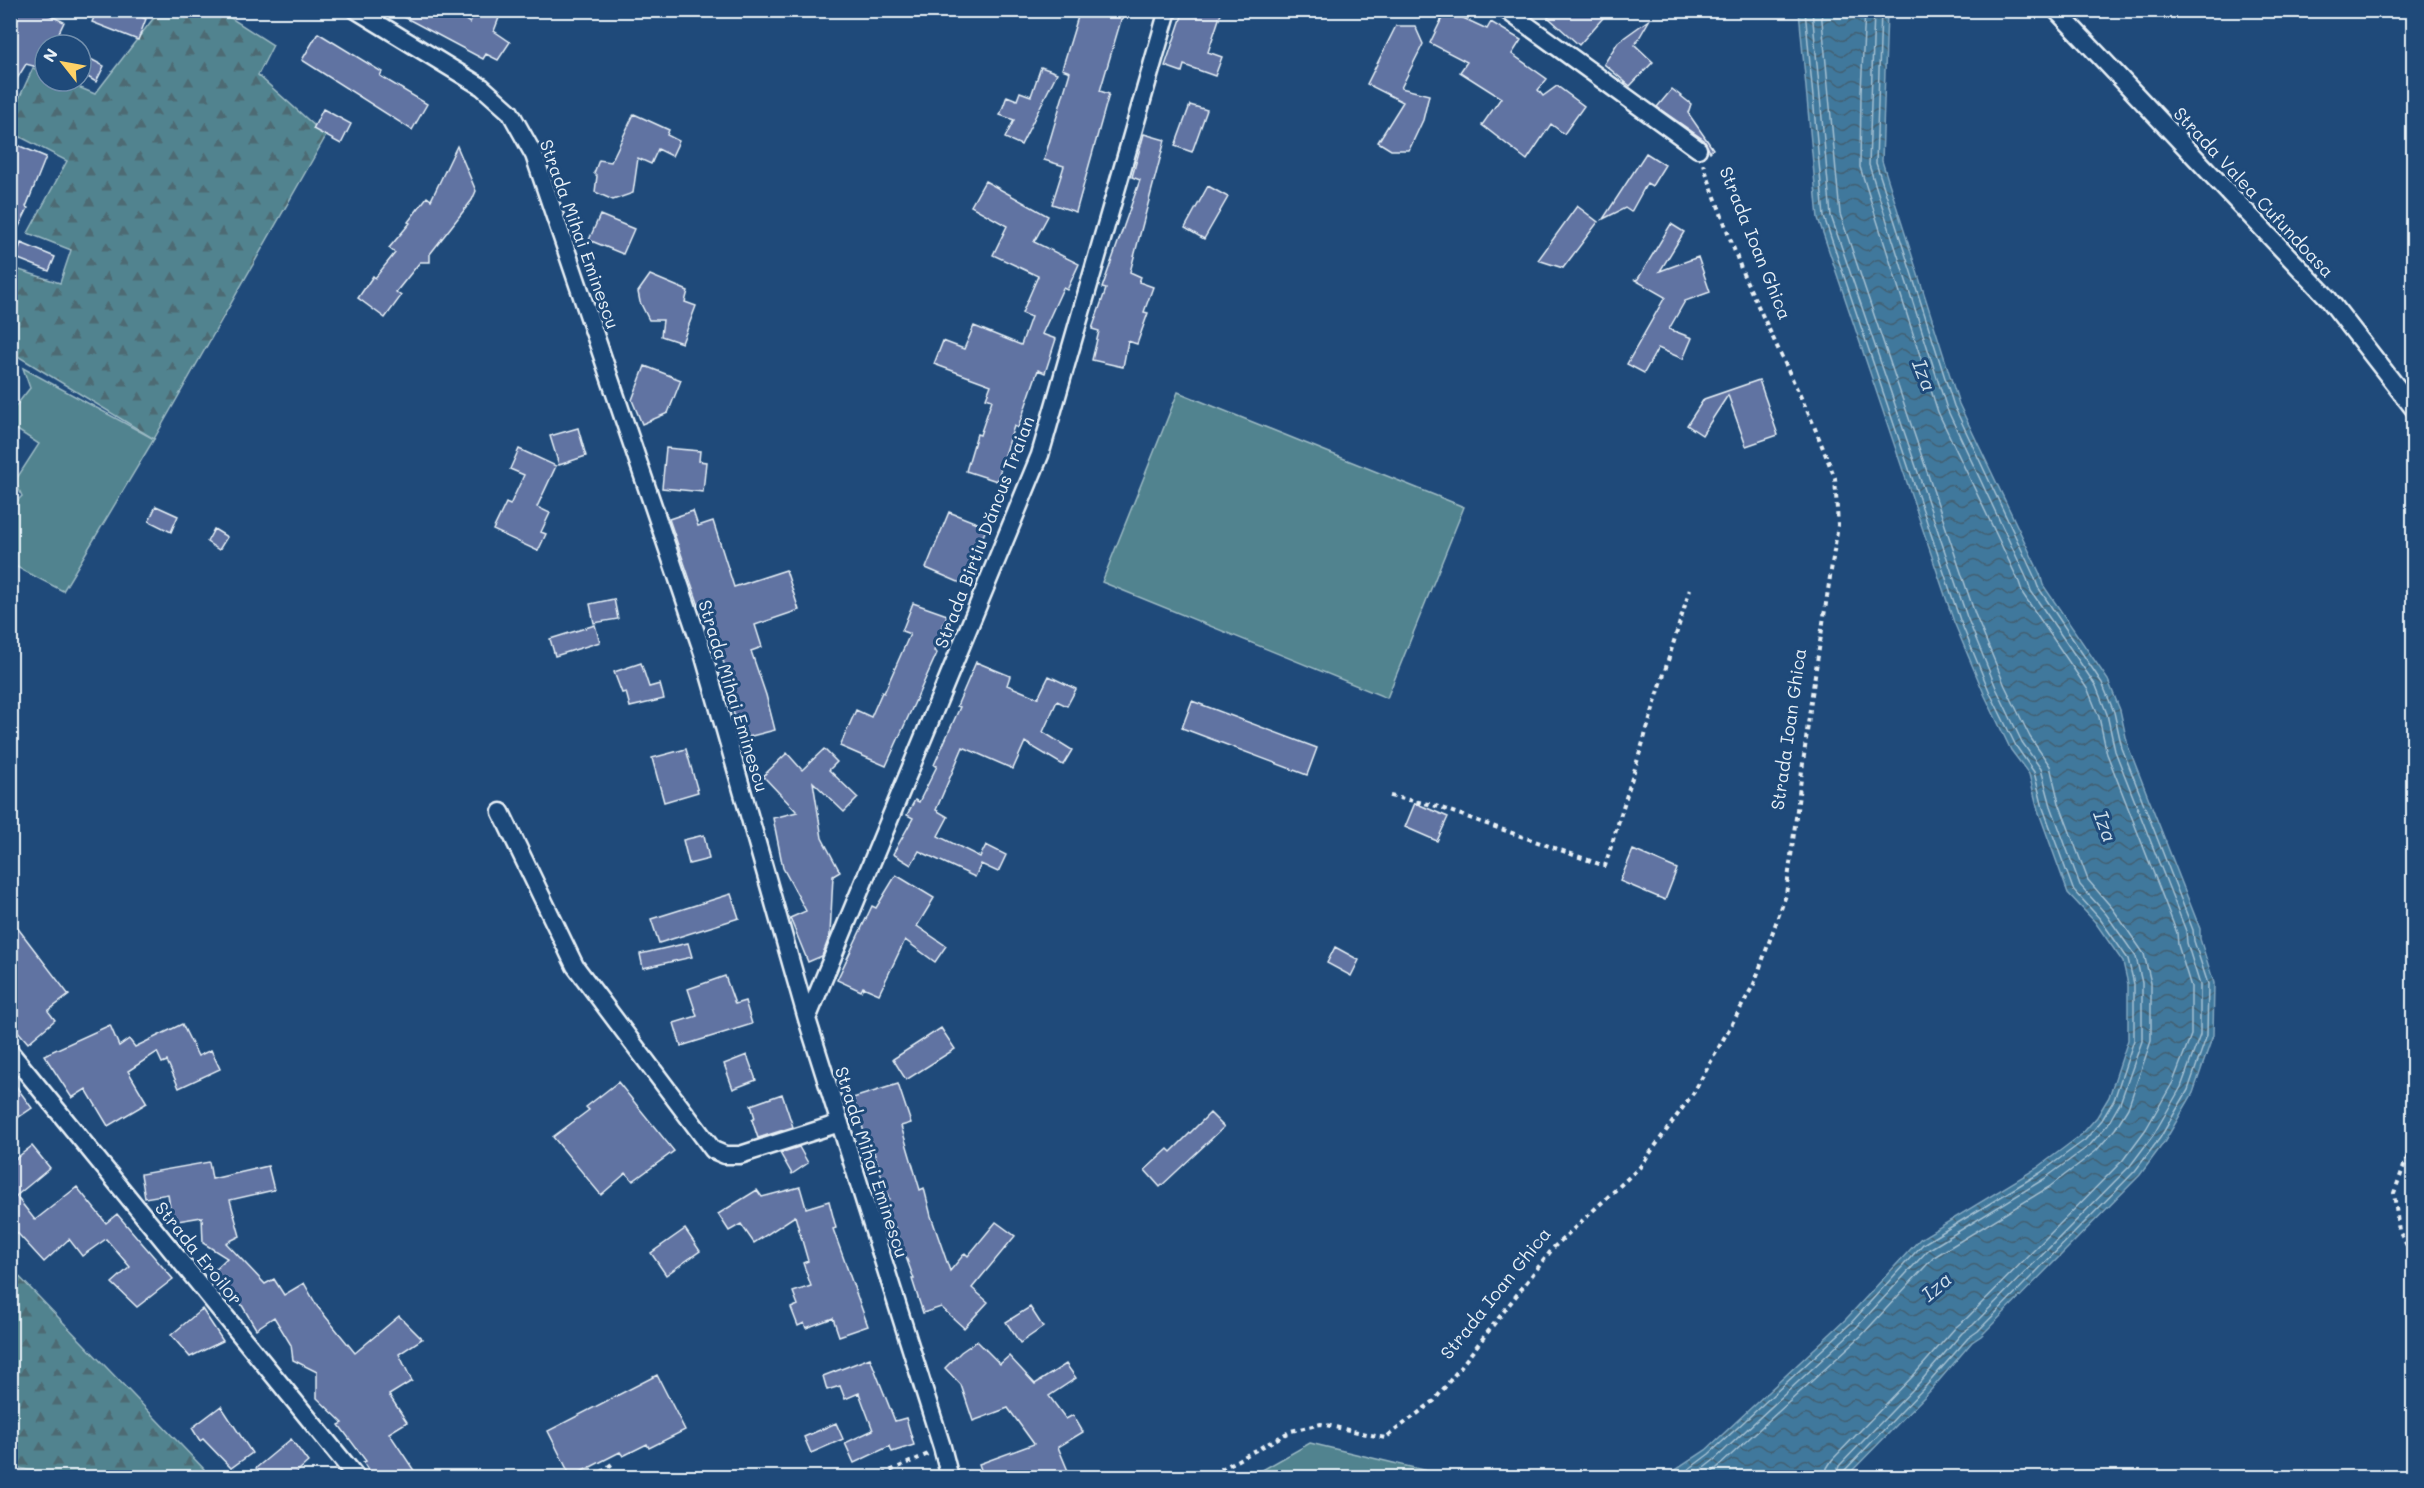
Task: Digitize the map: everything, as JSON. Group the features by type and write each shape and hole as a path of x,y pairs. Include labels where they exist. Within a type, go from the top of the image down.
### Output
{"street":[{"name":"Strada Mihai Eminescu","path":"356,10 482,87 510,112 534,155 703,653 807,1019 950,1478"},
{"name":"Strada Birtiu Dăncus Traian","path":"807,1019 1040,455 1168,10"},
{"path":"1506,10 1698,149"},
{"name":"Strada Valea Cufundoasa","path":"2056,10 2327,297 2414,410"},
{"path":"501,812 575,966 712,1150 725,1155 740,1155 840,1123"},
{"name":"Strada Eroilor","path":"10,1052 348,1474"}],"path":[{"name":"Strada Ioan Ghica","path":"1205,1478 1291,1431 1322,1424 1385,1438 1434,1401 1554,1247 1640,1167 1694,1092 1754,984 1786,895 1809,713 1838,525 1835,478 1812,421 1743,274 1698,149"},
{"path":"1390,796 1433,805 1605,866 1690,589"},
{"path":"2414,1139 2394,1193 2399,1231 2414,1258"},
{"path":"874,1478 942,1448"},
{"path":"594,1478 612,1464"}],"green space":[{"path":"159,11 220,11 273,45 258,75 326,136 154,439 11,352 10,267 60,283 71,250 28,233 67,161 11,132 11,116 33,68 33,93 95,94"},
{"path":"23,368 154,439 63,591 11,564 11,507 22,496 15,481 39,444 11,426 11,412 30,388"},
{"path":"1178,392 1464,507 1387,698 1102,582"},
{"path":"11,1268 204,1469 202,1477 56,1477 11,1466"},
{"path":"1310,1443 1452,1477 1250,1477"}],"water":[{"name":"Iza","path":"1799,11 1887,11 1882,161 1959,404 2040,574 2043,585 2108,680 2120,710 2128,746 2200,929 2200,939 2214,983 2213,1035 2193,1093 2165,1141 2140,1175 1981,1336 1972,1342 1930,1391 1846,1477 1665,1477 1706,1450 1846,1319 1920,1239 2037,1168 2081,1135 2097,1117 2109,1097 2128,1040 2128,984 2123,962 2095,922 2068,893 2038,810 2029,774 2011,750 1954,622 1818,218"}],"building":[{"path":"20,10 39,10 64,22 59,33 33,33 33,66 26,64 10,90 10,31"},
{"path":"97,10 107,10 122,17 126,10 146,19 138,40 92,22"},
{"path":"391,10 451,10 470,23 475,10 502,10 494,31 510,42 498,60 486,54 483,59"},
{"path":"1080,10 1124,10 1100,91 1109,94 1076,212 1052,204 1064,166 1044,160 1070,72 1062,69"},
{"path":"1184,10 1222,10 1208,52 1222,57 1215,76 1184,65 1182,72 1165,66"},
{"path":"1446,10 1487,29 1491,22 1521,40 1512,54 1547,79 1538,90 1543,96 1557,86 1584,106 1564,134 1551,124 1527,160 1482,125 1501,98 1460,72 1467,62 1430,43"},
{"path":"1540,10 1610,10 1579,45"},
{"path":"1650,19 1635,45 1653,62 1630,86 1604,64 1618,42"},
{"path":"1396,26 1415,26 1423,44 1401,88 1429,95 1423,120 1409,150 1391,150 1378,142 1403,102 1367,84"},
{"path":"318,33 382,72 380,76 427,104 412,130 302,60"},
{"path":"93,60 104,66 96,82 93,80"},
{"path":"1041,67 1057,73 1021,145 1005,138 1014,120 1000,115 1007,96 1017,100 1020,92 1031,96"},
{"path":"1672,89 1691,104 1688,113 1713,149 1710,152 1704,140 1657,107"},
{"path":"1190,105 1207,110 1192,152 1175,146"},
{"path":"323,109 351,124 341,144 313,129"},
{"path":"634,114 669,130 667,135 679,141 672,156 658,149 651,164 638,158 633,193 613,200 595,192 597,176 594,173 599,160 611,162"},
{"path":"1144,134 1165,140 1130,272 1141,277 1139,282 1153,287 1144,312 1148,313 1137,344 1128,341 1123,367 1092,360 1099,331 1092,329 1106,289 1102,288 1140,180 1132,177"},
{"path":"10,142 46,157 26,207 28,208 11,243"},
{"path":"457,146 476,191 472,200 430,254 430,262 420,262 396,292 401,296 385,318 358,298 373,276 375,278 395,253 389,248 410,223 408,222 427,197 431,200"},
{"path":"1646,153 1665,165 1652,186 1647,183 1631,212 1625,208 1603,219"},
{"path":"985,181 1048,216 1034,242 1079,264 1067,290 1063,288 1042,334 1056,339 1045,373 1038,370 1018,428 1014,426 997,481 966,471 977,434 980,435 992,400 986,398 991,385 934,364 943,341 964,349 974,326 1021,345 1031,317 1022,313 1038,276 993,255 1007,226 971,206"},
{"path":"1208,186 1228,197 1204,239 1185,228"},
{"path":"1577,206 1598,222 1563,268 1538,260"},
{"path":"600,215 634,229 623,254 589,240"},
{"path":"1671,224 1684,232 1660,271 1698,257 1710,292 1685,301 1669,329 1692,338 1683,359 1658,348 1644,373 1627,364 1665,297 1635,280 1638,279"},
{"path":"21,243 55,257 49,271 16,258"},
{"path":"650,275 688,291 685,302 696,306 682,343 661,336 663,320 649,320 640,302 638,292"},
{"path":"645,366 681,380 668,413 642,424 632,400"},
{"path":"1759,380 1778,435 1746,446 1728,395 1702,435 1687,425 1704,399"},
{"path":"578,428 586,456 559,465 550,436"},
{"path":"666,448 700,451 699,461 706,462 703,492 662,488"},
{"path":"519,449 556,466 537,507 550,513 541,532 546,534 538,551 493,530 506,503 510,505 524,475 510,469"},
{"path":"156,506 178,516 171,532 149,521"},
{"path":"693,511 698,526 713,521 734,587 786,570 799,610 755,625 762,647 751,651 775,730 740,739 731,702 736,701 705,604 699,606 669,519"},
{"path":"949,512 987,527 963,584 926,568"},
{"path":"214,529 227,537 219,550 207,542"},
{"path":"614,599 618,619 594,623 590,604"},
{"path":"913,603 947,615 934,651 937,653 886,766 840,746 856,710 871,717 882,692 884,693 910,634 902,631"},
{"path":"595,625 600,642 555,656 550,639"},
{"path":"976,662 1010,676 1007,685 1038,698 1049,676 1076,689 1067,706 1057,701 1043,732 1072,750 1063,765 1025,742 1013,769 963,747 936,810 948,817 938,836 980,857 986,845 1006,855 998,872 981,864 975,877 919,851 911,865 893,854 913,818 907,815 915,800 919,802 937,766 934,765 960,707 957,706"},
{"path":"641,663 649,687 660,684 664,699 630,707 626,692 622,693 614,672"},
{"path":"1192,701 1317,748 1307,775 1182,728"},
{"path":"686,749 698,792 664,802 652,758"},
{"path":"824,749 837,762 829,770 858,798 844,812 813,782 822,838 840,872 833,876 830,935 822,956 808,962 790,918 806,911 783,868 773,818 797,812 763,776 787,753 802,770"},
{"path":"1415,803 1448,817 1437,841 1405,827"},
{"path":"704,835 709,859 689,864 683,840"},
{"path":"1633,850 1677,869 1665,900 1620,881"},
{"path":"896,875 934,898 917,926 946,946 935,962 905,940 879,994 863,987 861,991 837,980 872,906 876,908"},
{"path":"731,894 739,918 659,943 651,919"},
{"path":"10,918 69,995 48,1011 55,1020 28,1043 10,1022"},
{"path":"688,943 692,957 643,968 640,954"},
{"path":"1335,947 1359,960 1351,976 1327,963"},
{"path":"725,976 735,1004 745,1001 752,1024 681,1046 674,1023 697,1016 688,989"},
{"path":"182,1024 198,1056 211,1050 220,1069 179,1088 167,1061 162,1063 157,1052 128,1071 147,1103 108,1126 86,1089 72,1098 44,1055 110,1025 119,1046 129,1039 135,1047"},
{"path":"941,1028 955,1049 906,1080 893,1059"},
{"path":"747,1055 756,1080 733,1089 724,1064"},
{"path":"10,1078 32,1108 10,1123"},
{"path":"618,1082 674,1151 633,1181 626,1173 601,1195 553,1137 589,1110 586,1107"},
{"path":"898,1084 911,1123 901,1126 920,1190 924,1188 950,1271 965,1253 968,1256 996,1222 1015,1236 972,1288 988,1302 964,1328 941,1307 923,1313 912,1279 914,1279 895,1227 890,1228 882,1201 889,1199 869,1137 866,1138 853,1098"},
{"path":"782,1094 793,1127 758,1138 752,1120 755,1118 751,1105"},
{"path":"1210,1113 1224,1127 1160,1187 1145,1170 1168,1149 1171,1152"},
{"path":"32,1146 50,1168 16,1196 35,1220 77,1187 106,1223 117,1214 173,1279 137,1307 112,1283 130,1267 106,1239 82,1256 69,1239 44,1262 10,1225 10,1163"},
{"path":"799,1147 808,1163 792,1174 780,1153"},
{"path":"209,1162 212,1179 268,1166 274,1190 230,1200 240,1236 226,1243 265,1284 274,1279 284,1295 304,1283 317,1306 355,1353 399,1316 422,1339 399,1354 412,1381 389,1395 407,1422 389,1433 419,1478 373,1478 363,1462 366,1461 339,1425 343,1423 317,1398 317,1372 293,1360 291,1345 274,1317 256,1329 237,1297 231,1302 207,1277 227,1258 203,1243 202,1217 172,1222 168,1194 145,1198 141,1174"},
{"path":"800,1187 806,1208 829,1201 836,1228 833,1229 868,1326 839,1336 833,1318 806,1328 804,1323 798,1326 791,1308 798,1305 793,1292 811,1286 803,1263 808,1261 795,1216 754,1243 741,1224 729,1231 718,1214 757,1190 762,1197"},
{"path":"685,1229 700,1251 666,1275 651,1253"},
{"path":"1030,1307 1043,1327 1020,1343 1006,1322"},
{"path":"202,1309 223,1341 190,1357 171,1335"},
{"path":"977,1341 1000,1364 1009,1356 1035,1384 1066,1364 1076,1378 1049,1396 1066,1419 1073,1415 1083,1432 1058,1447 1071,1478 984,1478 979,1464 1034,1444 1008,1408 973,1421 961,1385 945,1368 961,1352"},
{"path":"870,1358 895,1421 906,1418 914,1445 892,1452 890,1446 854,1463 845,1443 873,1430 859,1393 845,1399 840,1386 827,1390 823,1376"},
{"path":"657,1375 685,1430 649,1448 647,1444 623,1456 620,1452 571,1477 548,1431"},
{"path":"221,1406 252,1453 231,1468 203,1439 200,1441 192,1428"},
{"path":"836,1423 843,1439 811,1453 804,1437"},
{"path":"291,1439 308,1462 290,1478 264,1478 256,1468"}]}
